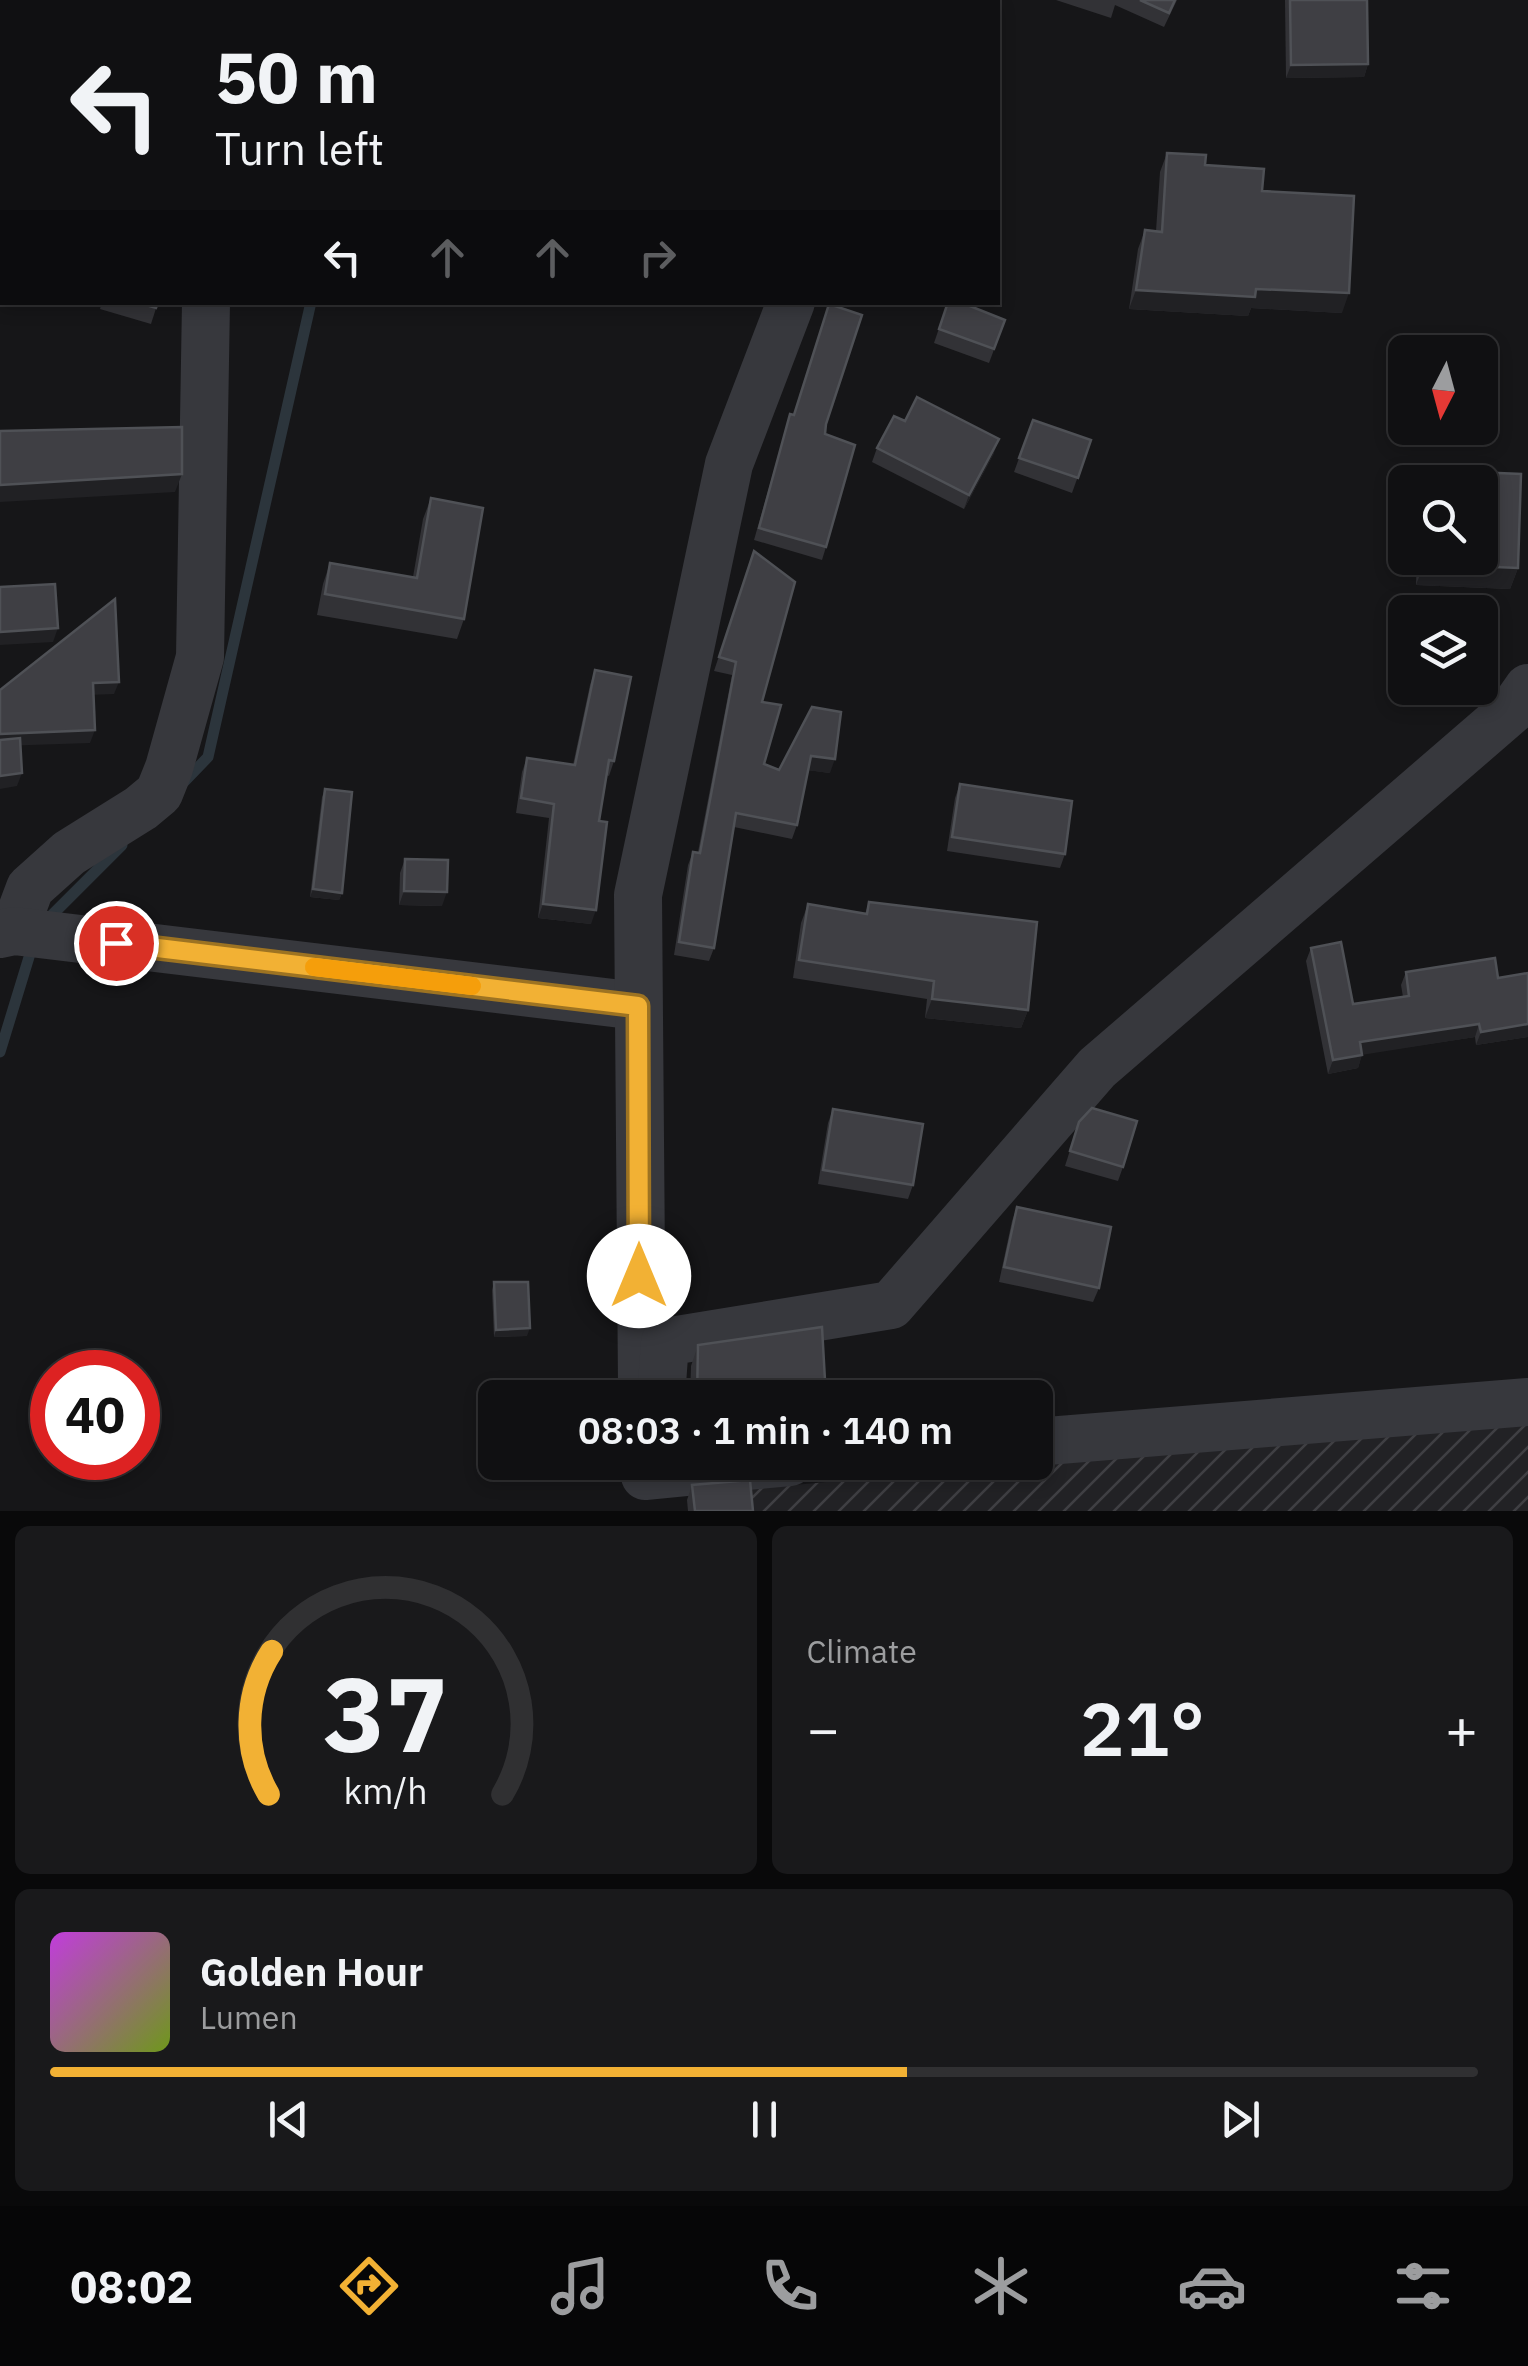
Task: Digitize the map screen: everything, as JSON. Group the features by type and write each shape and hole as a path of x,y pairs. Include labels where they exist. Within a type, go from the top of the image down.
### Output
{"street":[{"path":"206,305 200,657 169,768 159,793 150,801 68,853 30,888 7,932 638,1006"},
{"path":"642,1380 638,895 729,464 789,305"},
{"path":"663,1380 665,1342 891,1305 1097,1068 1514,708 1528,688"},
{"path":"1053,1441 1528,1402"}],"shaded area":[{"path":"1528,1417 1528,1511 733,1511 731,1491 849,1480 1053,1480 1053,1461"}],"building":[{"path":"1140,0 1175,0 1169,13"},
{"path":"1290,0 1367,0 1368,64 1291,65"},
{"path":"1167,153 1206,155 1205,165 1264,169 1262,191 1354,196 1349,293 1256,289 1255,297 1136,290 1145,230 1162,232"},
{"path":"829,305 862,315 826,424 825,434 855,445 826,547 759,528 790,414 794,415"},
{"path":"947,305 968,305 1005,320 994,349 939,329"},
{"path":"917,397 999,439 969,495 877,448 894,416 905,421"},
{"path":"1033,420 1091,440 1078,478 1019,458"},
{"path":"182,427 182,474 0,485 0,431"},
{"path":"1498,473 1521,474 1518,568 1498,567"},
{"path":"431,498 483,508 464,619 325,594 330,563 417,578"},
{"path":"754,551 795,582 762,702 781,705 764,764 779,770 812,707 841,712 835,759 811,756 797,825 736,813 714,948 679,942 693,852 700,853 736,662 719,657"},
{"path":"55,584 58,628 0,632 0,587"},
{"path":"115,599 119,682 93,683 95,730 0,734 0,690"},
{"path":"595,670 631,677 614,761 609,760 599,821 607,822 596,910 543,904 554,804 521,798 527,758 575,765"},
{"path":"20,738 22,773 0,776 0,740"},
{"path":"960,784 1072,801 1065,854 952,837"},
{"path":"325,789 352,792 342,893 313,889"},
{"path":"405,859 448,860 447,892 404,891"},
{"path":"869,902 1037,922 1028,1010 932,999 934,981 799,960 808,904 867,914"},
{"path":"1341,942 1353,1004 1409,996 1406,972 1495,958 1498,978 1528,973 1528,1024 1481,1032 1479,1024 1360,1042 1362,1055 1333,1060 1311,948"},
{"path":"1092,1108 1137,1121 1123,1167 1070,1151 1079,1122"},
{"path":"833,1109 923,1124 913,1185 823,1170"},
{"path":"1017,1207 1111,1227 1099,1288 1004,1267"},
{"path":"494,1282 528,1282 530,1328 496,1330"},
{"path":"822,1327 825,1380 697,1380 698,1345"},
{"path":"750,1480 753,1511 695,1511 692,1485"}],"waterway":[{"path":"184,782 208,757 310,305"},
{"path":"47,920 122,845"},
{"path":"0,1052 33,944"}],"slow traffic":[{"path":"314,967 472,986"}],"route":[{"path":"116,943 638,1006 639,1276"}]}
